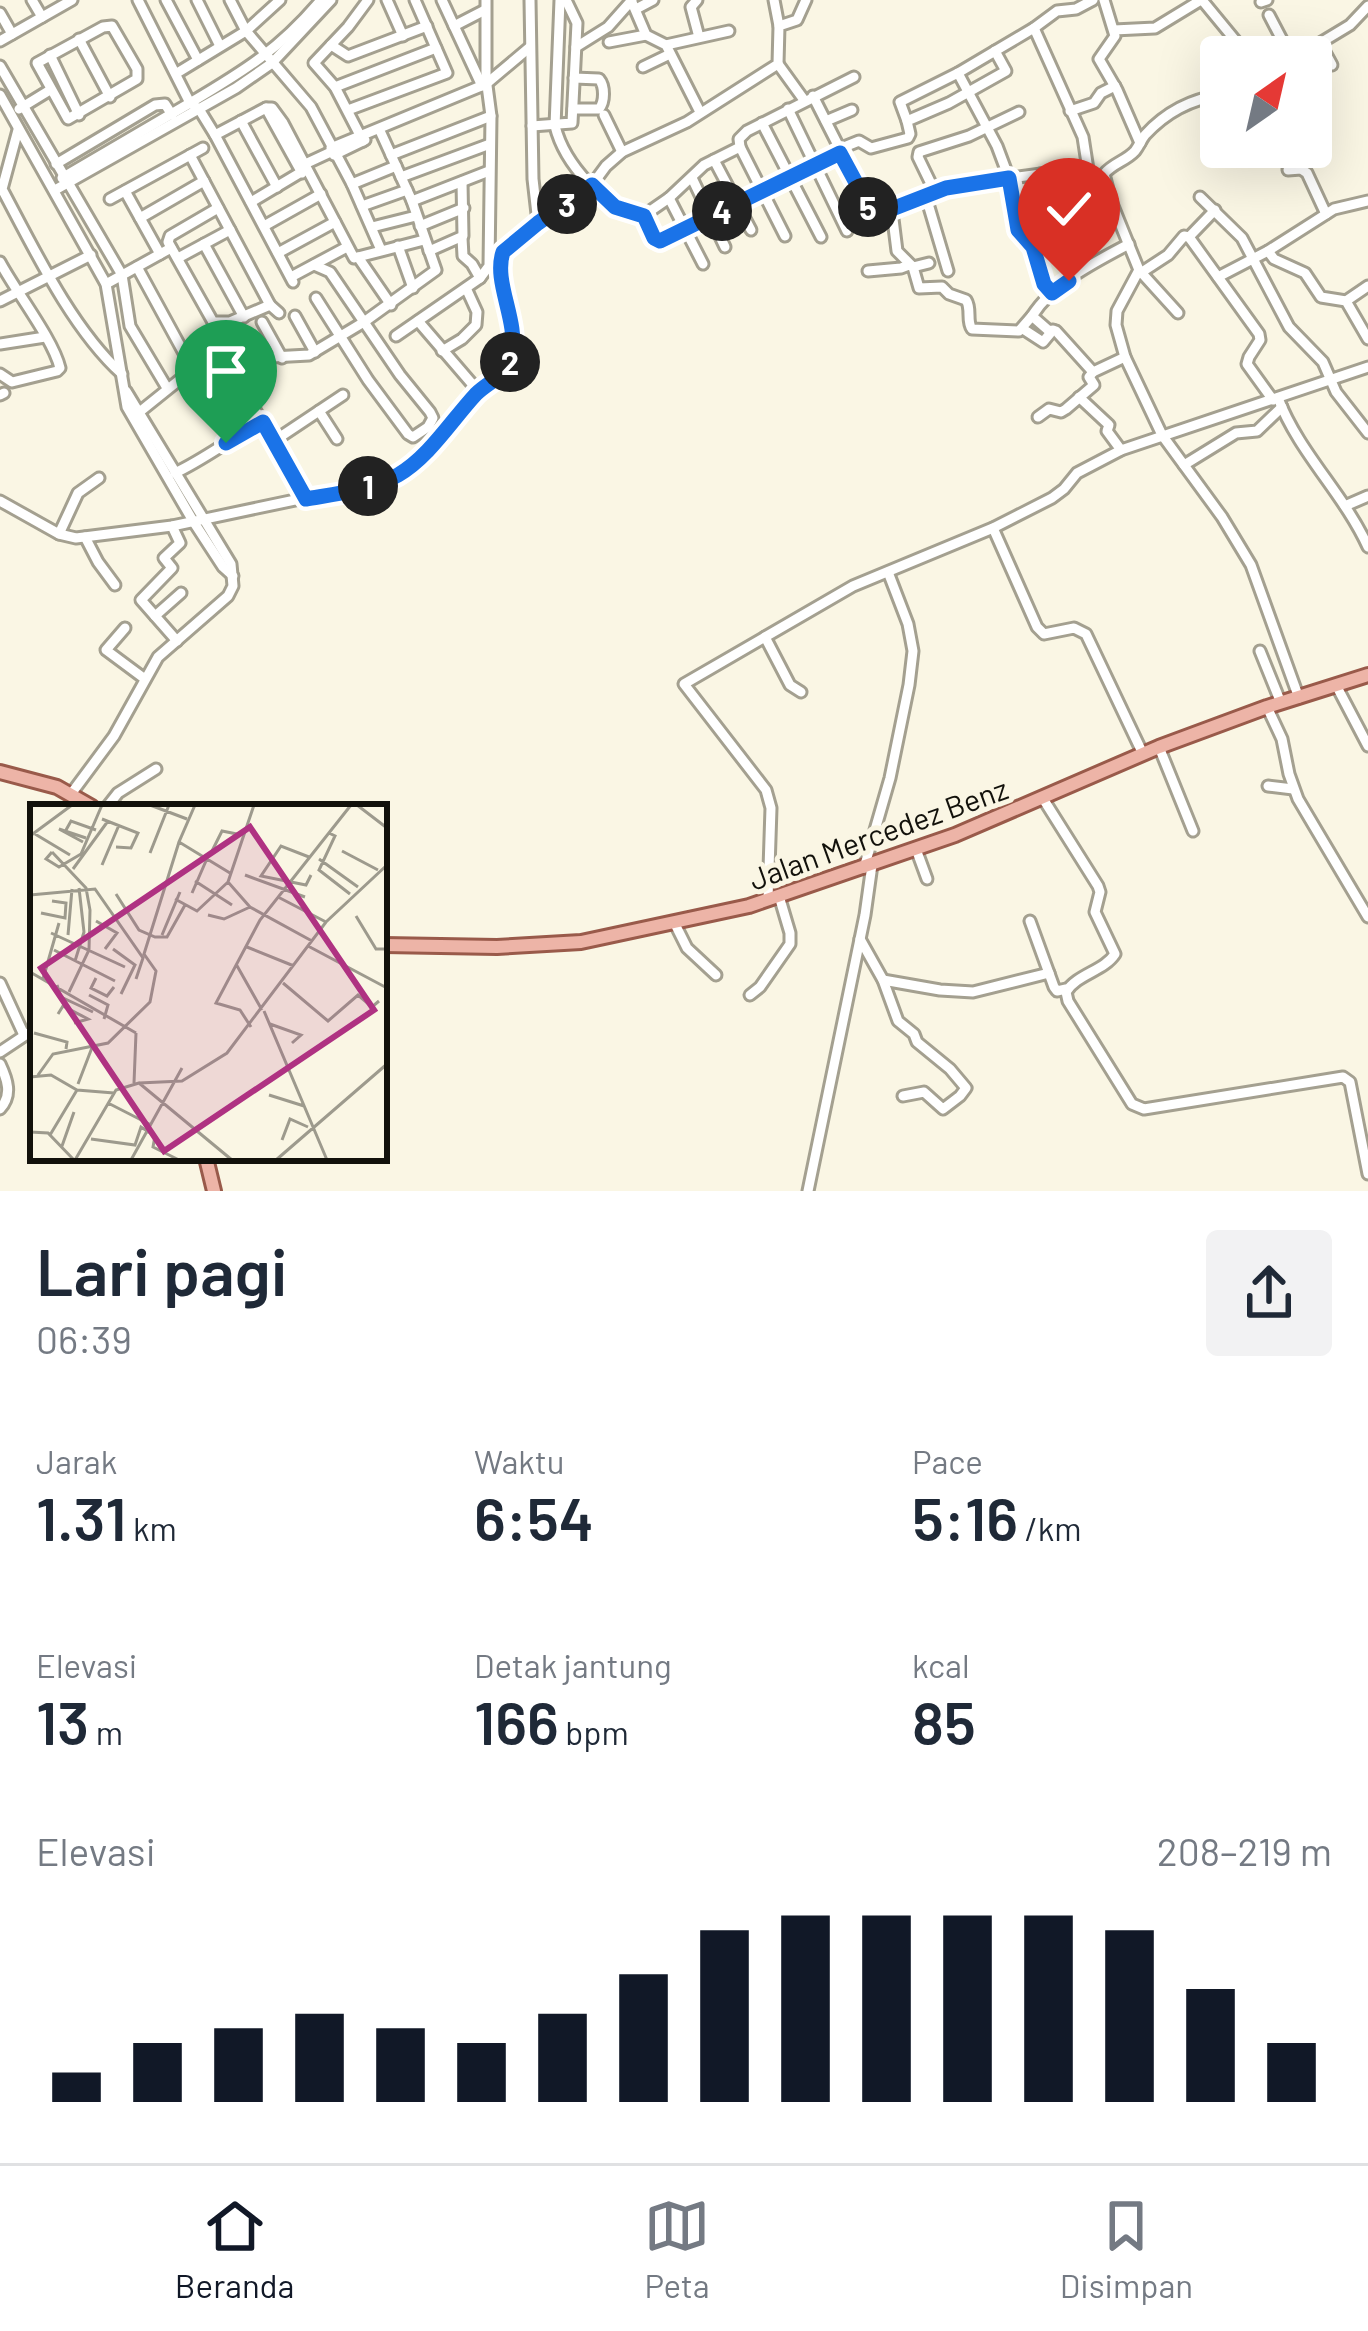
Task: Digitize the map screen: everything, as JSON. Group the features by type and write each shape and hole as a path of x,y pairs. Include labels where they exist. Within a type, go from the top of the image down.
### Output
{"main road":[{"name":"Jalan Mercedez Benz","path":"387,945 581,942 749,906 916,849 1159,747 1368,675"},
{"path":"0,772 33,780 87,804"},
{"path":"207,1161 214,1191"}],"street":[{"path":"32,0 42,17"},
{"path":"0,40 72,0"},
{"path":"138,0 292,280 347,247"},
{"path":"166,0 198,60"},
{"path":"197,0 220,46"},
{"path":"230,0 246,32 307,101 352,184 372,227 383,293"},
{"path":"263,0 269,12"},
{"path":"177,73 246,32 280,0"},
{"path":"268,60 321,0"},
{"path":"54,187 268,60 331,0"},
{"path":"351,0 365,4 314,63 335,87 362,138"},
{"path":"387,0 403,36"},
{"path":"348,110 447,73 415,0"},
{"path":"576,46 608,27 633,3 653,0"},
{"path":"697,0 692,7 699,37"},
{"path":"774,0 778,64 826,121 876,216 966,184 1056,172 1103,176 1180,107 1200,99"},
{"path":"779,26 797,20 806,0"},
{"path":"562,3 555,126 563,150 615,207 644,216 657,241 859,142 871,148 908,138 900,102 958,74 1057,11 1093,0"},
{"path":"1114,30 1155,28 1201,0 1231,36"},
{"path":"1109,1 1113,41 1099,59 1140,142"},
{"path":"446,2 485,87"},
{"path":"532,126 572,123 577,20 562,3"},
{"path":"538,223 533,188 530,5 562,3"},
{"path":"633,3 646,35 668,50 700,112"},
{"path":"454,26 485,5"},
{"path":"396,336 480,278 490,260 485,5"},
{"path":"1332,36 1350,25 1363,5"},
{"path":"0,13 12,34"},
{"path":"1269,15 1283,36"},
{"path":"112,26 138,75 134,82 70,120 37,65 80,39 112,26"},
{"path":"331,45 349,56 427,26"},
{"path":"1034,28 1084,137 1090,176"},
{"path":"643,67 699,37 729,31"},
{"path":"609,42 646,35"},
{"path":"80,39 110,97"},
{"path":"465,49 486,40"},
{"path":"362,138 485,87 530,47"},
{"path":"335,87 436,49"},
{"path":"907,121 1006,71 995,51"},
{"path":"50,55 79,115"},
{"path":"1,504 58,534 85,537 172,526 367,486 400,474 478,392 504,374 512,356 512,314 500,272 501,257 512,243 592,185 622,152 670,131 778,64"},
{"path":"0,66 20,126 106,284 122,374 136,415 232,566 233,586 228,596 158,657 114,736 70,794"},
{"path":"958,74 1009,178 1018,230 1033,247 1044,284 1052,293"},
{"path":"785,236 740,147 740,137 854,77"},
{"path":"573,110 598,109 603,99 599,79 574,78"},
{"path":"0,85 56,164 122,274 130,326 166,388"},
{"path":"1070,111 1094,103 1115,86"},
{"path":"251,202 333,151 485,87"},
{"path":"16,110 50,90"},
{"path":"0,95 16,110"},
{"path":"56,164 155,105 164,104 172,115"},
{"path":"66,180 194,106"},
{"path":"215,135 272,108 354,258 424,239"},
{"path":"788,109 847,231"},
{"path":"826,121 852,110"},
{"path":"947,271 919,152 1019,112"},
{"path":"352,184 490,116"},
{"path":"604,116 622,152"},
{"path":"241,121 277,187"},
{"path":"762,123 820,237"},
{"path":"20,126 2,182 50,277 101,354 122,374"},
{"path":"236,332 253,358 305,357 436,270 410,196 380,133"},
{"path":"396,166 490,144"},
{"path":"644,216 701,168 740,147"},
{"path":"110,199 203,148"},
{"path":"125,191 213,322 275,309 190,155"},
{"path":"714,160 751,230"},
{"path":"1288,170 1307,173 1326,214"},
{"path":"362,206 489,172"},
{"path":"728,184 753,172"},
{"path":"1035,217 1048,213 1040,174"},
{"path":"1103,176 1141,271 1178,313"},
{"path":"692,178 725,247"},
{"path":"140,218 204,181"},
{"path":"462,182 464,256 480,278"},
{"path":"264,226 321,194"},
{"path":"1111,201 1127,196"},
{"path":"1199,197 1231,225 1254,257 1286,322 1323,362 1336,392 1368,433"},
{"path":"669,198 703,263"},
{"path":"1218,277 1339,207 1368,201"},
{"path":"170,254 169,237 218,208"},
{"path":"372,227 464,208"},
{"path":"1215,210 1170,253 1141,271 1117,311 1116,325 1125,357 1162,435 1251,565 1299,698"},
{"path":"892,211 897,251 911,266 919,288 940,286 964,298 971,329 1023,328 1052,293 1129,244"},
{"path":"1033,247 1098,217"},
{"path":"278,253 335,222"},
{"path":"1175,227 1259,334 1247,363 1278,402 1368,547"},
{"path":"106,284 230,230"},
{"path":"429,251 462,238"},
{"path":"204,244 244,316"},
{"path":"398,247 413,288"},
{"path":"1268,251 1274,259 1302,271 1321,297 1346,301 1368,286"},
{"path":"0,304 91,255"},
{"path":"358,257 391,304"},
{"path":"0,262 57,356 58,370 13,382 0,374"},
{"path":"868,271 929,263"},
{"path":"314,265 330,272 432,415 431,424 410,436 316,298"},
{"path":"136,415 191,366 137,267"},
{"path":"442,351 476,325 477,311 466,287"},
{"path":"1346,301 1368,339"},
{"path":"0,304 25,305"},
{"path":"295,316 315,352"},
{"path":"1032,316 1053,330 1093,372"},
{"path":"418,321 478,392"},
{"path":"262,322 282,358"},
{"path":"1023,328 1043,342 1053,330"},
{"path":"0,344 45,337"},
{"path":"1038,417 1048,409 1063,411 1094,385 1089,377 1093,372 1125,357"},
{"path":"750,995 790,944 790,933 773,898 771,808 766,790 684,685 853,586 1057,495 1077,473 1121,450 1278,402 1368,367"},
{"path":"241,385 306,499"},
{"path":"274,440 344,395"},
{"path":"1079,398 1108,424 1121,450"},
{"path":"1184,465 1237,433 1257,431 1278,402"},
{"path":"320,411 337,439"},
{"path":"136,415 175,473 199,520"},
{"path":"175,473 263,422"},
{"path":"58,534 78,493 99,478"},
{"path":"230,496 238,512"},
{"path":"1346,506 1368,496"},
{"path":"172,526 180,543 164,558 172,568 141,601 177,641"},
{"path":"993,527 1036,627 1044,634 1074,628 1086,634 1143,754"},
{"path":"85,537 115,585"},
{"path":"808,1191 860,939 868,867 909,686 913,651 889,572"},
{"path":"155,616 181,593"},
{"path":"125,628 106,650 145,679"},
{"path":"765,638 790,685 801,692"},
{"path":"1260,651 1293,789 1368,917"},
{"path":"1336,685 1368,746"},
{"path":"1159,747 1193,831"},
{"path":"109,804 118,793 156,769"},
{"path":"1268,786 1293,789"},
{"path":"1030,921 1057,990 1110,962 1115,954 1095,912 1098,886 1042,797"},
{"path":"916,849 927,879"},
{"path":"675,924 687,949 716,975"},
{"path":"860,939 883,980 898,1021 965,1088 943,1109 924,1092 903,1096"},
{"path":"883,980 973,992 1049,973"},
{"path":"0,982 29,1032 0,1052"},
{"path":"1066,989 1068,1001 1130,1102 1139,1109 1347,1079 1368,1174"},
{"path":"0,1064 8,1088 0,1108"}],"route":[{"path":"226,443 263,422 306,499 400,474 511,362 512,314 500,272 503,252 592,185 615,207 644,216 660,241 840,153 874,216 946,188 1009,178 1018,230 1033,247 1046,286 1052,293 1069,281"}]}
